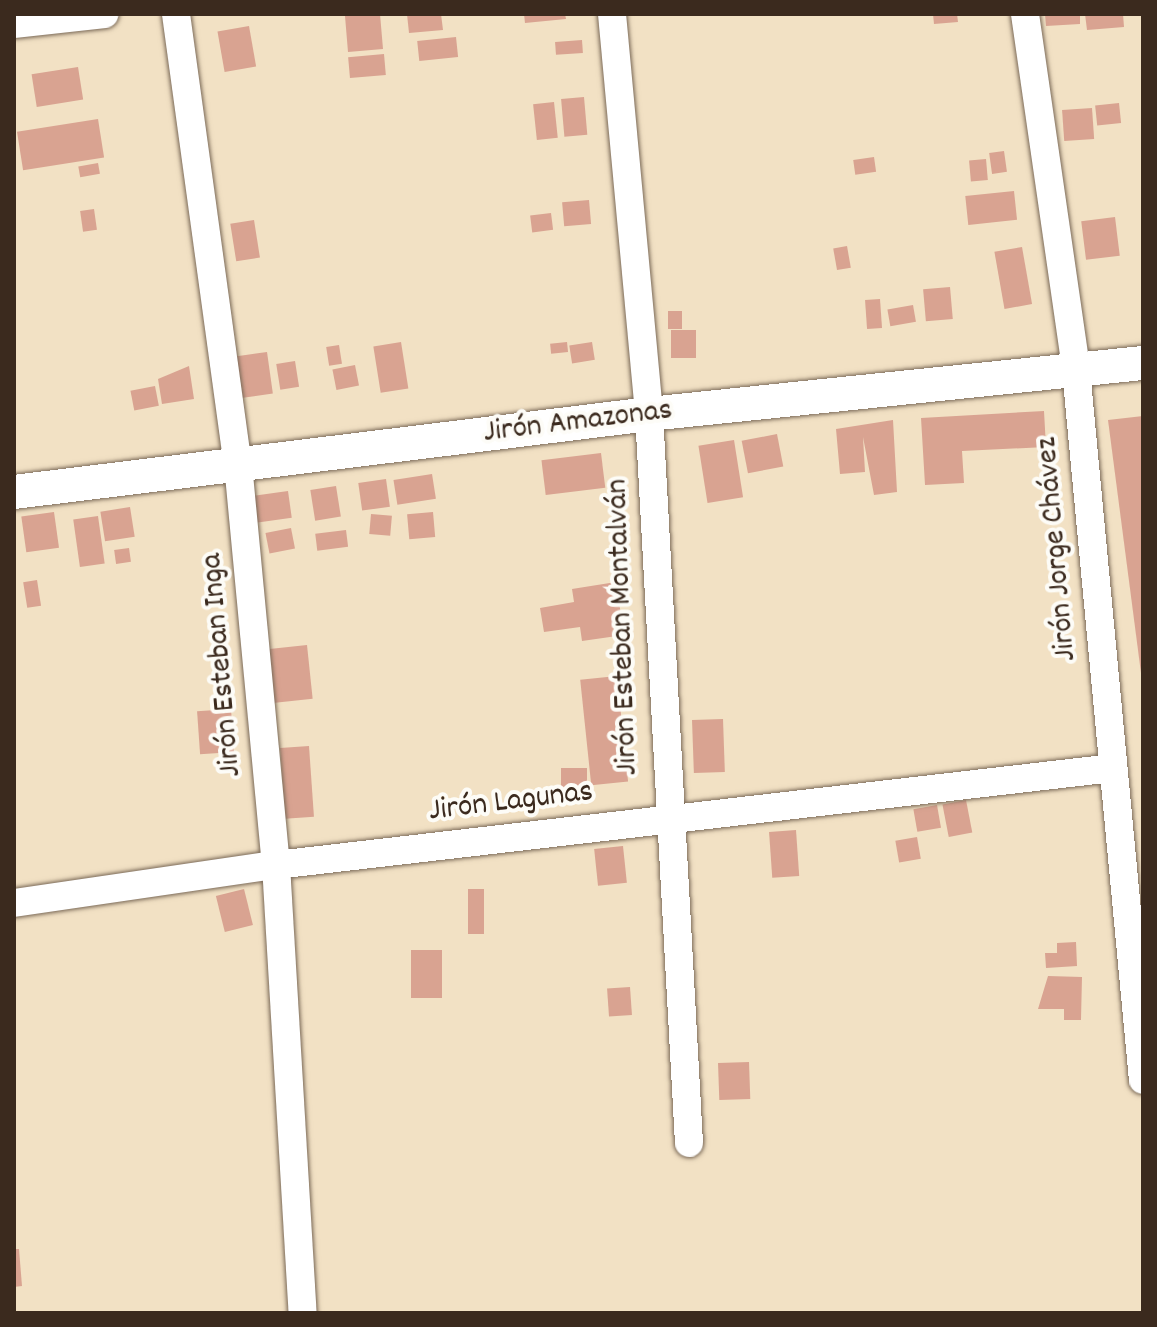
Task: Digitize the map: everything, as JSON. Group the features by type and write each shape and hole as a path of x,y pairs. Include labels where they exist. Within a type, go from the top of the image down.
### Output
{"street":[{"path":"14,24 104,14"},
{"name":"Jirón Esteban Inga","path":"176,14 238,464 276,865 303,1313"},
{"name":"Jirón Esteban Montalván","path":"612,14 649,414 666,819 689,1143"},
{"name":"Jirón Jorge Chávez","path":"1025,14 1076,370 1143,1080"},
{"name":"Jirón Amazonas","path":"14,492 649,414 1143,363"},
{"name":"Jirón Lagunas","path":"14,903 276,865 1113,768"}],"building":[{"path":"380,14 383,49 348,52 345,16"},
{"path":"407,14 441,14 443,30 409,33"},
{"path":"524,14 565,14 566,19 525,23"},
{"path":"933,14 957,14 958,22 934,24"},
{"path":"1045,14 1080,14 1080,24 1046,26"},
{"path":"1085,14 1123,14 1124,27 1087,30"},
{"path":"249,26 256,66 225,72 217,32"},
{"path":"456,37 458,57 419,61 417,41"},
{"path":"582,40 583,53 556,55 555,42"},
{"path":"384,54 386,75 350,78 348,57"},
{"path":"78,67 83,100 37,107 32,74"},
{"path":"584,97 587,135 564,137 561,99"},
{"path":"554,102 558,138 537,140 533,104"},
{"path":"1119,103 1121,123 1097,125 1095,106"},
{"path":"1092,108 1094,139 1064,141 1062,110"},
{"path":"98,119 104,158 23,170 17,132"},
{"path":"1004,151 1007,172 992,174 989,153"},
{"path":"874,157 876,172 855,175 853,160"},
{"path":"986,159 988,180 971,181 969,160"},
{"path":"98,163 100,174 80,177 78,166"},
{"path":"1014,191 1017,220 968,225 965,196"},
{"path":"589,200 591,224 564,226 562,202"},
{"path":"94,209 97,230 83,232 80,211"},
{"path":"551,213 553,230 532,232 530,216"},
{"path":"1115,217 1120,256 1086,260 1081,221"},
{"path":"254,220 260,258 236,261 230,224"},
{"path":"847,246 851,268 837,270 833,248"},
{"path":"1022,247 1032,304 1004,309 994,252"},
{"path":"950,287 953,319 926,321 923,289"},
{"path":"880,299 882,328 867,329 865,300"},
{"path":"913,305 916,322 890,326 887,310"},
{"path":"668,311 682,311 682,329 668,329"},
{"path":"671,330 696,330 696,358 671,358"},
{"path":"401,342 408,388 381,393 373,346"},
{"path":"567,342 568,352 551,354 550,344"},
{"path":"592,342 595,360 572,363 569,346"},
{"path":"339,345 342,364 329,366 326,347"},
{"path":"267,352 273,394 241,398 235,356"},
{"path":"295,361 299,387 280,390 276,364"},
{"path":"355,365 359,386 336,390 332,369"},
{"path":"189,366 194,399 162,404 158,379"},
{"path":"155,386 159,406 134,410 130,391"},
{"path":"1044,411 1046,447 962,451 964,483 925,485 921,418"},
{"path":"1143,416 1143,673 1141,673 1108,420"},
{"path":"893,420 897,492 874,495 863,437 865,472 840,474 836,429"},
{"path":"777,434 783,466 748,473 742,441"},
{"path":"734,440 743,497 708,503 698,446"},
{"path":"601,453 605,488 546,495 541,460"},
{"path":"432,474 436,499 397,505 393,480"},
{"path":"386,479 390,507 362,511 358,483"},
{"path":"336,486 341,517 315,521 310,490"},
{"path":"288,491 292,518 256,523 252,496"},
{"path":"130,507 135,537 105,541 100,512"},
{"path":"54,512 59,548 26,552 21,517"},
{"path":"433,512 435,537 409,539 407,514"},
{"path":"371,514 392,516 390,536 369,534"},
{"path":"98,516 105,564 80,567 73,519"},
{"path":"291,528 295,549 269,554 265,533"},
{"path":"346,530 348,547 317,551 315,534"},
{"path":"129,548 131,562 116,564 114,550"},
{"path":"37,580 41,606 27,608 23,582"},
{"path":"616,582 624,635 582,641 580,627 544,632 540,608 574,602 572,589"},
{"path":"307,645 313,699 273,703 267,649"},
{"path":"617,676 628,781 591,785 580,680"},
{"path":"231,709 234,752 200,754 197,711"},
{"path":"723,719 725,772 694,773 692,720"},
{"path":"309,746 314,817 285,819 280,748"},
{"path":"561,768 587,768 587,790 561,790"},
{"path":"966,800 972,832 949,837 942,805"},
{"path":"937,805 941,828 917,832 913,809"},
{"path":"796,830 799,876 772,878 769,832"},
{"path":"917,837 921,859 899,862 895,841"},
{"path":"623,846 627,883 598,886 594,849"},
{"path":"244,889 253,925 225,932 216,896"},
{"path":"468,889 484,889 484,934 468,934"},
{"path":"1076,942 1077,966 1046,968 1045,953 1057,953 1057,943"},
{"path":"411,950 442,950 442,998 411,998"},
{"path":"1048,976 1082,977 1081,1020 1064,1020 1064,1009 1038,1009"},
{"path":"630,987 632,1015 609,1017 607,989"},
{"path":"749,1062 750,1099 719,1100 718,1063"},
{"path":"14,1249 19,1249 22,1286 14,1287"}]}
